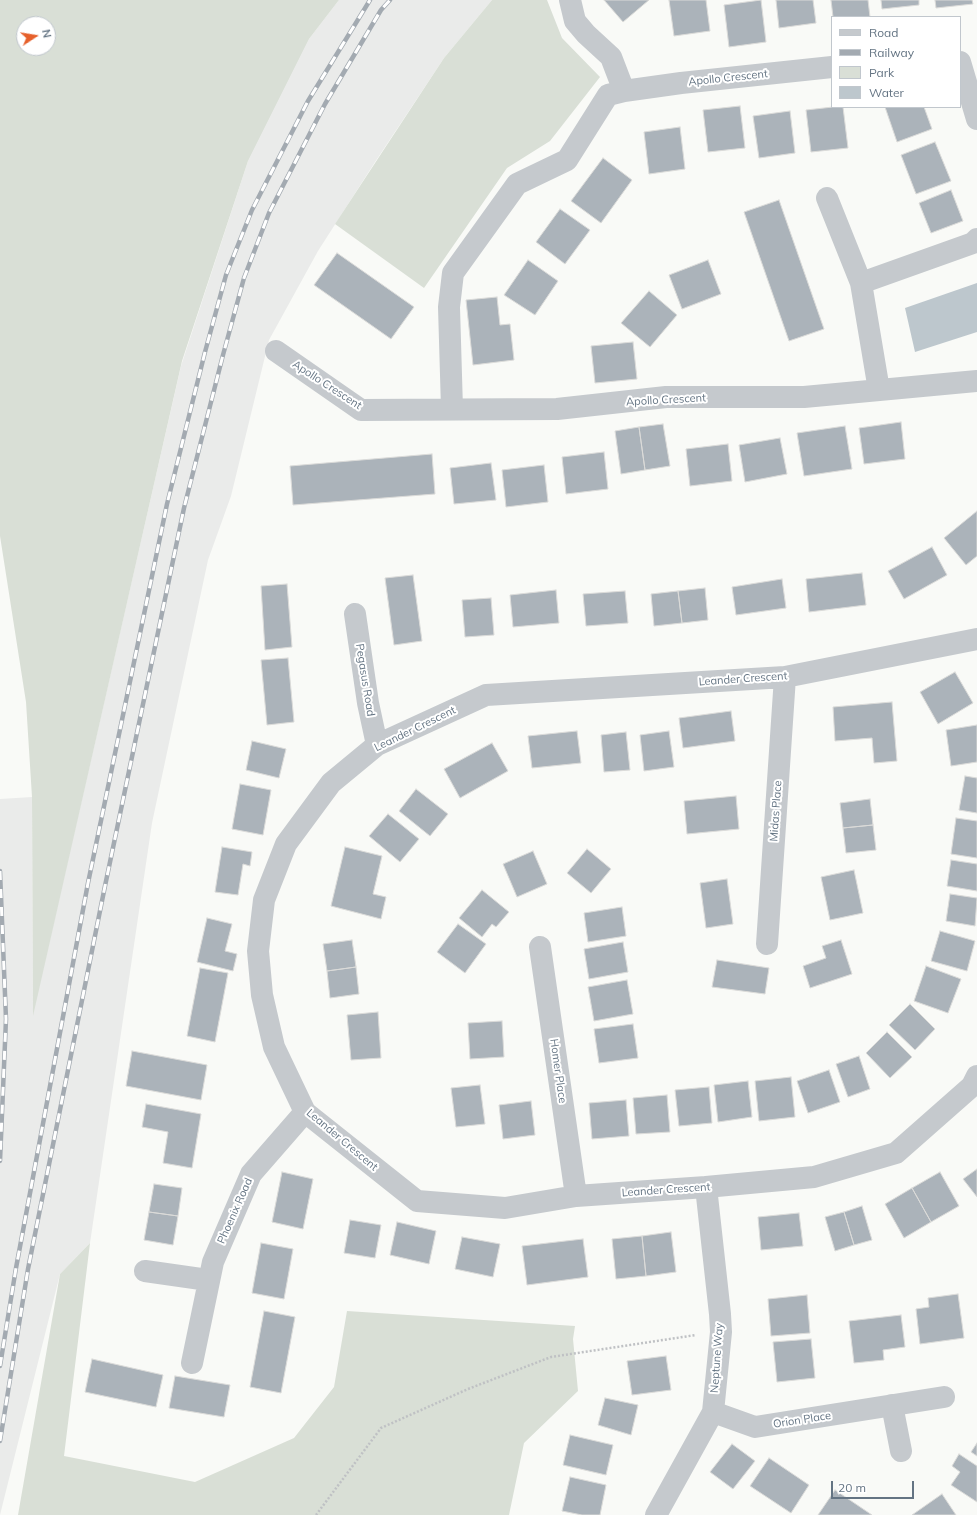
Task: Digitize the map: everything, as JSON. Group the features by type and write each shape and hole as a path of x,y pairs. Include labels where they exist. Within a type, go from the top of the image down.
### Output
{"street":[{"path":"570,0 575,21 586,34 611,57 624,91"},
{"path":"961,65 977,119"},
{"name":"Apollo Crescent","path":"452,409 449,307 453,273 517,184 566,160 608,95 624,91 681,83 831,67"},
{"path":"827,198 861,283 880,390"},
{"path":"861,283 973,243 977,239"},
{"name":"Apollo Crescent","path":"276,352 361,410 556,409 666,397 804,397 977,381"},
{"name":"Pegasus Road","path":"355,614 368,703 377,745"},
{"name":"Leander Crescent","path":"975,1084 896,1153 814,1177 706,1187 576,1196 505,1208 417,1201 306,1112 274,1047 262,995 258,951 264,900 286,844 331,783 377,745 486,695 785,677 977,639"},
{"name":"Midas Place","path":"767,944 785,677"},
{"name":"Homer Place","path":"540,947 576,1196"},
{"name":"Phoenix Road","path":"192,1362 213,1262 251,1174 306,1112"},
{"name":"Neptune Way","path":"656,1515 713,1412 721,1332 706,1187"},
{"path":"145,1271 208,1280"},
{"name":"Orion Place","path":"713,1412 755,1427 944,1397"},
{"path":"892,1405 900,1451"}],"path":[{"path":"316,1515 381,1428 468,1389 551,1357 721,1332"}],"shaded area":[{"path":"339,0 492,0 444,58 375,162 318,251 269,340 231,496 208,560 152,823 90,1243 60,1274 0,1515 0,799 32,797 33,1013 181,366 248,161 309,39"}],"green space":[{"path":"0,0 339,0 309,39 248,161 182,361 33,1016 32,797 26,702 0,536"},
{"path":"492,0 547,0 562,38 600,77 550,141 507,168 424,288 335,224 444,58"},
{"path":"90,1243 64,1456 195,1482 294,1438 334,1387 347,1311 575,1326 573,1339 578,1391 524,1443 509,1515 18,1515 60,1274"}],"water":[{"path":"977,283 977,332 915,352 905,308"}],"building":[{"path":"604,0 649,0 623,22"},
{"path":"669,0 706,0 710,31 674,36"},
{"path":"761,0 766,42 729,47 724,5"},
{"path":"776,0 813,0 816,23 779,28"},
{"path":"831,0 868,0 870,16 833,16"},
{"path":"881,0 919,0 919,5 882,9"},
{"path":"935,0 972,0 973,4 936,8"},
{"path":"740,106 745,148 708,152 703,110"},
{"path":"831,107 843,108 848,148 811,152 806,110"},
{"path":"885,108 924,108 932,129 897,142"},
{"path":"790,111 795,153 759,158 753,116"},
{"path":"680,127 685,169 649,174 644,132"},
{"path":"935,142 951,181 916,194 901,155"},
{"path":"603,158 632,180 601,223 571,201"},
{"path":"951,190 963,221 931,233 919,203"},
{"path":"779,200 824,329 789,341 744,212"},
{"path":"560,209 590,230 565,264 536,242"},
{"path":"337,253 414,307 391,339 314,285"},
{"path":"528,260 558,281 535,315 504,295"},
{"path":"708,260 721,294 682,309 669,275"},
{"path":"649,291 677,315 650,347 621,323"},
{"path":"497,297 500,325 510,324 514,360 473,365 466,300"},
{"path":"633,342 637,379 595,383 591,346"},
{"path":"901,422 905,459 864,464 859,428"},
{"path":"663,424 670,466 645,470 639,427"},
{"path":"845,426 852,469 804,476 797,433"},
{"path":"639,427 645,470 621,474 615,431"},
{"path":"780,438 787,474 745,482 739,445"},
{"path":"728,444 732,481 690,486 686,449"},
{"path":"604,452 608,489 566,494 562,457"},
{"path":"432,454 435,494 293,505 290,466"},
{"path":"491,463 496,500 454,504 450,468"},
{"path":"544,465 548,502 506,507 502,470"},
{"path":"977,511 977,556 966,565 944,538"},
{"path":"932,547 947,575 904,599 888,571"},
{"path":"862,573 866,605 809,612 806,579"},
{"path":"413,575 422,641 394,645 385,578"},
{"path":"782,579 786,608 736,615 732,587"},
{"path":"287,584 292,647 265,650 261,586"},
{"path":"705,588 708,620 682,623 678,591"},
{"path":"556,590 559,623 513,627 510,595"},
{"path":"625,591 628,623 586,626 583,594"},
{"path":"678,591 682,623 654,626 651,594"},
{"path":"491,598 494,635 465,637 462,600"},
{"path":"288,658 294,722 267,725 261,660"},
{"path":"955,672 973,703 938,724 920,692"},
{"path":"892,702 897,761 874,763 872,738 835,741 833,707"},
{"path":"731,711 735,741 683,748 679,718"},
{"path":"977,725 977,762 951,766 946,730"},
{"path":"577,731 581,763 532,768 528,736"},
{"path":"669,731 674,767 644,771 640,735"},
{"path":"626,732 630,770 604,772 601,735"},
{"path":"252,741 286,749 279,778 246,770"},
{"path":"492,743 508,771 460,798 444,769"},
{"path":"965,776 977,778 977,813 959,810"},
{"path":"240,784 271,790 263,835 232,829"},
{"path":"416,789 448,814 430,836 399,811"},
{"path":"736,796 739,829 687,834 684,801"},
{"path":"870,799 873,825 843,828 840,803"},
{"path":"388,814 419,839 400,862 369,836"},
{"path":"956,818 977,821 977,858 951,854"},
{"path":"873,825 876,850 846,853 843,828"},
{"path":"222,847 252,852 250,866 243,864 238,895 215,892"},
{"path":"345,847 382,856 373,894 386,897 381,919 331,906"},
{"path":"587,849 611,869 591,893 567,873"},
{"path":"533,851 547,884 517,897 503,864"},
{"path":"951,860 977,864 977,891 947,886"},
{"path":"854,870 863,913 830,920 821,877"},
{"path":"727,879 733,924 706,928 700,883"},
{"path":"482,890 509,912 496,927 492,924 482,937 459,918"},
{"path":"950,894 977,898 975,926 946,921"},
{"path":"622,907 626,936 588,942 584,913"},
{"path":"207,918 232,924 225,951 237,954 233,971 197,962"},
{"path":"458,924 486,944 465,973 437,952"},
{"path":"940,931 975,941 967,971 931,961"},
{"path":"352,940 356,967 327,971 323,944"},
{"path":"841,940 852,974 810,988 803,966 826,958 822,946"},
{"path":"623,942 628,972 589,979 584,949"},
{"path":"717,960 769,968 765,994 712,987"},
{"path":"926,966 961,979 948,1013 914,1001"},
{"path":"356,967 359,994 330,998 327,971"},
{"path":"200,968 228,973 215,1042 187,1036"},
{"path":"627,980 633,1014 594,1021 588,987"},
{"path":"910,1004 935,1029 915,1050 889,1025"},
{"path":"378,1012 381,1058 351,1060 347,1015"},
{"path":"502,1021 504,1057 470,1059 468,1023"},
{"path":"633,1024 638,1058 599,1063 594,1029"},
{"path":"887,1032 912,1057 890,1078 866,1053"},
{"path":"132,1051 207,1065 201,1100 126,1086"},
{"path":"859,1056 870,1089 848,1097 836,1064"},
{"path":"829,1070 840,1102 808,1113 797,1081"},
{"path":"791,1077 795,1117 759,1121 755,1081"},
{"path":"748,1081 752,1117 718,1122 714,1085"},
{"path":"480,1085 485,1124 456,1127 451,1088"},
{"path":"709,1087 712,1123 679,1126 675,1090"},
{"path":"667,1095 670,1132 636,1134 633,1098"},
{"path":"626,1100 629,1136 592,1139 589,1103"},
{"path":"531,1101 535,1135 503,1139 499,1105"},
{"path":"146,1104 201,1114 192,1168 163,1163 168,1132 142,1127"},
{"path":"977,1169 977,1197 963,1179"},
{"path":"282,1172 313,1179 303,1229 272,1222"},
{"path":"940,1172 959,1206 931,1222 912,1188"},
{"path":"154,1184 182,1188 178,1216 149,1212"},
{"path":"912,1188 931,1222 904,1238 885,1204"},
{"path":"862,1206 872,1240 854,1245 844,1212"},
{"path":"149,1212 178,1216 173,1245 144,1240"},
{"path":"844,1212 854,1245 835,1251 825,1217"},
{"path":"799,1213 803,1246 761,1250 758,1217"},
{"path":"350,1220 381,1225 375,1258 344,1253"},
{"path":"397,1222 436,1231 429,1264 390,1255"},
{"path":"671,1232 676,1272 646,1276 642,1236"},
{"path":"642,1236 646,1276 616,1279 612,1239"},
{"path":"462,1237 500,1244 493,1277 455,1269"},
{"path":"583,1239 588,1277 527,1285 522,1246"},
{"path":"261,1243 293,1249 284,1299 252,1293"},
{"path":"958,1294 964,1338 920,1344 916,1309 929,1307 928,1298"},
{"path":"807,1295 810,1333 771,1336 768,1299"},
{"path":"264,1311 295,1317 281,1393 250,1387"},
{"path":"901,1315 905,1347 883,1350 884,1360 854,1363 849,1321"},
{"path":"811,1339 815,1378 777,1382 773,1342"},
{"path":"666,1356 671,1390 632,1395 627,1361"},
{"path":"92,1359 163,1375 156,1407 85,1392"},
{"path":"175,1376 230,1385 224,1417 169,1408"},
{"path":"605,1398 638,1405 631,1435 598,1425"},
{"path":"570,1435 613,1445 606,1475 563,1465"},
{"path":"977,1443 977,1456 971,1452"},
{"path":"732,1444 755,1461 733,1489 710,1472"},
{"path":"959,1454 977,1466 977,1502 951,1485 960,1472 952,1466"},
{"path":"769,1458 809,1485 791,1513 750,1486"},
{"path":"570,1477 606,1485 600,1515 582,1515 562,1511"},
{"path":"835,1490 872,1515 818,1515"},
{"path":"942,1494 956,1515 912,1515"}],"railway":[{"path":"0,1366 16,1268 88,883 167,504 205,352 226,275 252,210 308,101 370,0"},
{"path":"0,1441 28,1269 105,886 184,508 223,355 244,278 269,213 325,104 381,10 390,0"},
{"path":"0,871 6,1019 0,1161"}]}
